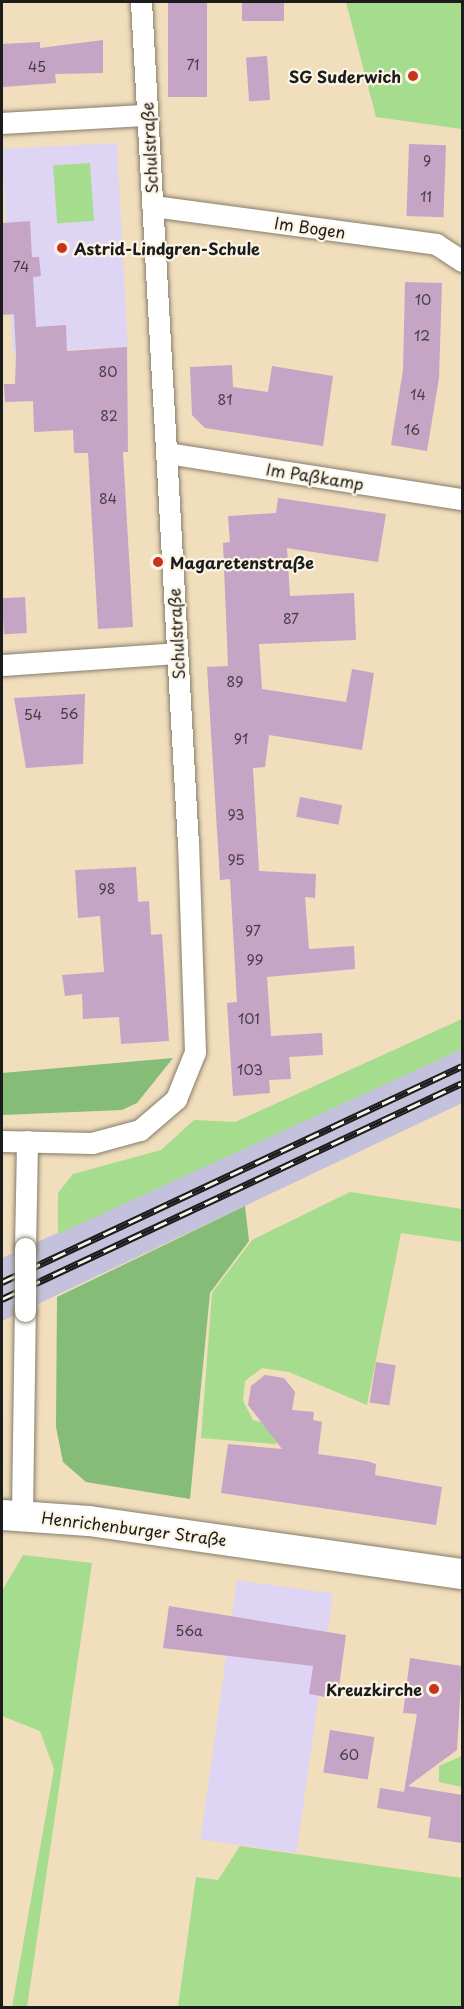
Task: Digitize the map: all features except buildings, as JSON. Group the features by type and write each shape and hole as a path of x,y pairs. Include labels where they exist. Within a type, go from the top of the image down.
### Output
{"main road":[{"name":"Henrichenburger Straße","path":"12,1515 462,1574"}],"street":[{"name":"Schulstraße","path":"27,1141 92,1143 131,1134 159,1117 187,1080 197,1024 141,2"},
{"path":"2,123 147,115"},
{"name":"Im Bogen","path":"153,206 436,244 462,261"},
{"name":"Im Paßkamp","path":"167,453 462,499"},
{"path":"2,665 177,653"},
{"path":"2,1141 27,1141"},
{"name":"Henrichenburger Straße","path":"12,1515 25,1311 27,1141"}],"shaded area":[{"name":"Astrid-Lindgren-Schule","path":"117,143 128,347 13,353 2,149"},
{"path":"462,1049 462,1103 2,1321 2,1258"},
{"path":"237,1580 333,1593 297,1853 201,1839"}],"green space":[{"name":"SG Suderwich","path":"346,2 462,2 462,129 376,117"},
{"path":"90,163 94,221 57,223 53,166"},
{"path":"462,1019 462,1049 58,1234 58,1193 73,1174 161,1150 194,1120 235,1122"},
{"path":"173,1058 137,1103 122,1110 2,1115 2,1073"},
{"path":"350,1192 462,1209 462,1242 401,1233 367,1405 289,1372 262,1368 245,1381 243,1401 253,1420 281,1427 276,1444 201,1438 212,1293 252,1240"},
{"path":"245,1206 249,1241 210,1293 190,1499 86,1482 63,1462 56,1427 57,1297"},
{"path":"23,1555 92,1563 27,2007 12,2007 54,1769 40,1731 2,1716 2,1591"},
{"path":"462,1756 462,1787 439,1782 439,1766"},
{"path":"240,1846 462,1878 462,2007 178,2007 196,1877 218,1880"}],"railway":[{"path":"2,1282 462,1066"},
{"path":"2,1299 462,1083"}],"place":[{"name":"SG Suderwich","path":"413,76"},
{"name":"Astrid-Lindgren-Schule","path":"62,248"},
{"name":"Magaretenstraße","path":"158,562"},
{"name":"Kreuzkirche","path":"434,1689"}]}
